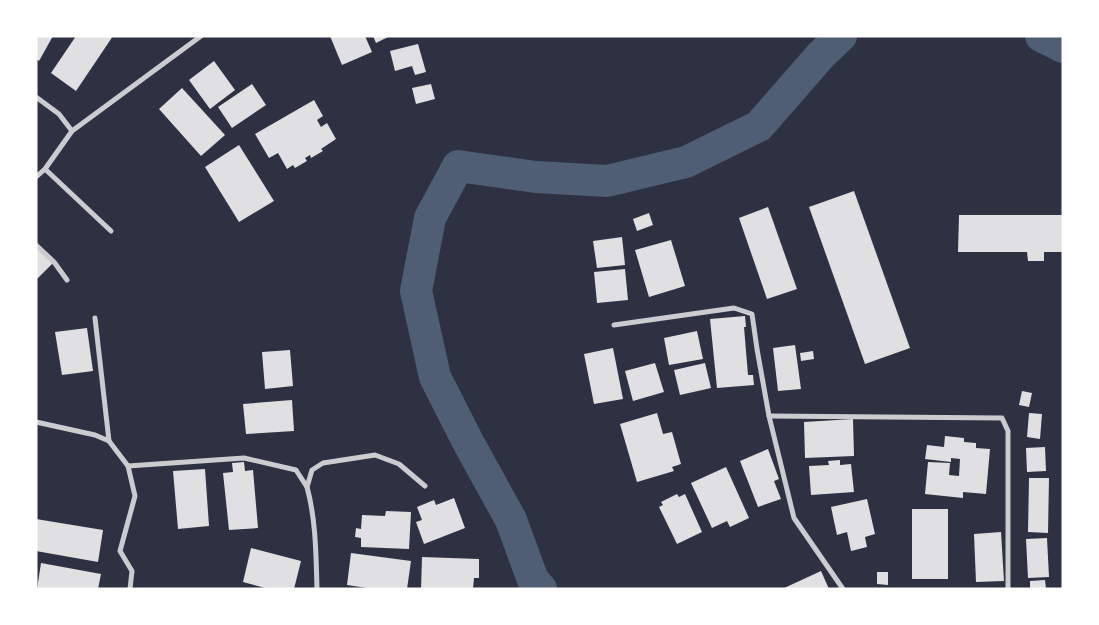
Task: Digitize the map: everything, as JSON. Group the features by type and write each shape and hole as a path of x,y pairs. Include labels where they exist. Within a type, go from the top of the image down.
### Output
{"street":[{"path":"36,177 45,169 72,131 202,36"},
{"path":"36,97 60,114 72,131"},
{"path":"45,169 110,231"},
{"path":"36,245 54,262 67,280"},
{"path":"614,325 734,308 752,314 769,416 794,518 843,589"},
{"path":"95,318 109,441"},
{"path":"769,416 1002,418 1008,431 1008,589"},
{"path":"36,422 95,435 109,441 128,466 135,496 120,551 132,571 130,589"},
{"path":"307,487 312,470 323,463 375,455 399,464 425,486"},
{"path":"128,466 244,458 296,470 307,487 311,500 317,589"}],"building":[{"path":"36,36 53,36 39,61 36,59"},
{"path":"76,36 113,36 76,91 51,73"},
{"path":"330,36 365,36 372,52 342,65"},
{"path":"373,36 390,36 376,43"},
{"path":"418,44 426,72 415,75 412,66 395,71 390,51"},
{"path":"214,61 235,90 210,109 189,80"},
{"path":"252,84 266,105 232,128 218,107"},
{"path":"431,84 435,99 416,104 412,88"},
{"path":"182,88 225,135 201,156 159,109"},
{"path":"314,100 323,116 317,120 321,127 327,123 336,139 321,149 323,151 311,158 310,155 305,158 307,161 295,168 293,165 287,169 278,153 269,158 255,134"},
{"path":"239,145 274,201 239,222 205,167"},
{"path":"854,191 910,348 865,364 809,207"},
{"path":"768,207 797,289 767,299 739,218"},
{"path":"649,213 653,225 637,231 633,219"},
{"path":"959,215 1063,215 1063,252 1044,252 1044,261 1028,261 1027,252 958,252"},
{"path":"622,237 625,265 597,268 593,241"},
{"path":"671,240 685,286 649,297 635,250"},
{"path":"36,245 54,262 36,280"},
{"path":"625,269 628,300 597,303 594,272"},
{"path":"745,316 746,327 744,327 748,375 753,375 754,385 717,388 710,319"},
{"path":"87,328 93,371 62,375 55,332"},
{"path":"697,331 703,359 669,365 664,338"},
{"path":"795,345 801,389 778,391 773,348"},
{"path":"613,348 623,399 594,404 584,354"},
{"path":"290,350 293,386 265,389 262,352"},
{"path":"813,351 814,359 801,361 800,353"},
{"path":"655,363 664,392 633,401 625,371"},
{"path":"705,363 711,388 680,395 674,370"},
{"path":"1022,391 1032,393 1029,407 1019,405"},
{"path":"292,400 294,431 246,434 243,404"},
{"path":"657,413 663,434 672,432 681,464 672,467 674,471 637,482 620,424"},
{"path":"1029,413 1042,414 1040,439 1027,437"},
{"path":"853,419 854,456 805,458 804,422"},
{"path":"945,436 964,438 964,442 976,443 976,448 990,449 986,494 963,492 963,498 925,494 928,462 950,463 949,475 959,476 960,459 951,458 951,462 925,459 927,445 944,447"},
{"path":"1045,447 1046,471 1027,472 1026,448"},
{"path":"768,449 779,479 774,481 781,499 758,507 740,461"},
{"path":"840,460 840,465 851,464 854,492 811,495 809,466 829,465 828,461"},
{"path":"244,462 245,471 253,470 258,528 229,530 223,473 233,472 232,463"},
{"path":"726,467 749,518 730,527 727,521 712,528 691,483"},
{"path":"205,469 209,526 178,529 173,471"},
{"path":"1029,478 1049,478 1048,533 1028,532"},
{"path":"677,494 679,497 685,494 702,532 677,544 659,507 663,505 661,502"},
{"path":"454,498 465,528 424,544 416,522 422,520 417,507 434,500 436,505"},
{"path":"867,499 875,534 865,537 867,547 851,551 847,532 837,535 831,507"},
{"path":"912,509 948,509 948,579 912,579"},
{"path":"386,511 411,512 409,549 361,547 361,538 355,537 356,528 361,529 362,515 385,516"},
{"path":"36,519 103,530 98,562 36,551"},
{"path":"1001,532 1004,581 976,582 974,534"},
{"path":"1047,538 1049,577 1028,578 1026,539"},
{"path":"251,548 301,561 294,589 269,589 243,582"},
{"path":"351,553 411,561 407,589 374,589 347,585"},
{"path":"422,557 479,559 479,578 474,578 473,589 421,589"},
{"path":"41,563 101,574 98,589 37,589"},
{"path":"821,571 829,589 782,589"},
{"path":"877,572 888,572 888,585 877,584"},
{"path":"1045,580 1046,589 1030,589 1030,581"}],"waterway":[{"path":"541,589 533,580 511,520 435,377 416,291 430,218 458,166 536,177 607,181 686,162 759,126 821,55 841,36"},
{"path":"1041,36 1063,47"}]}
